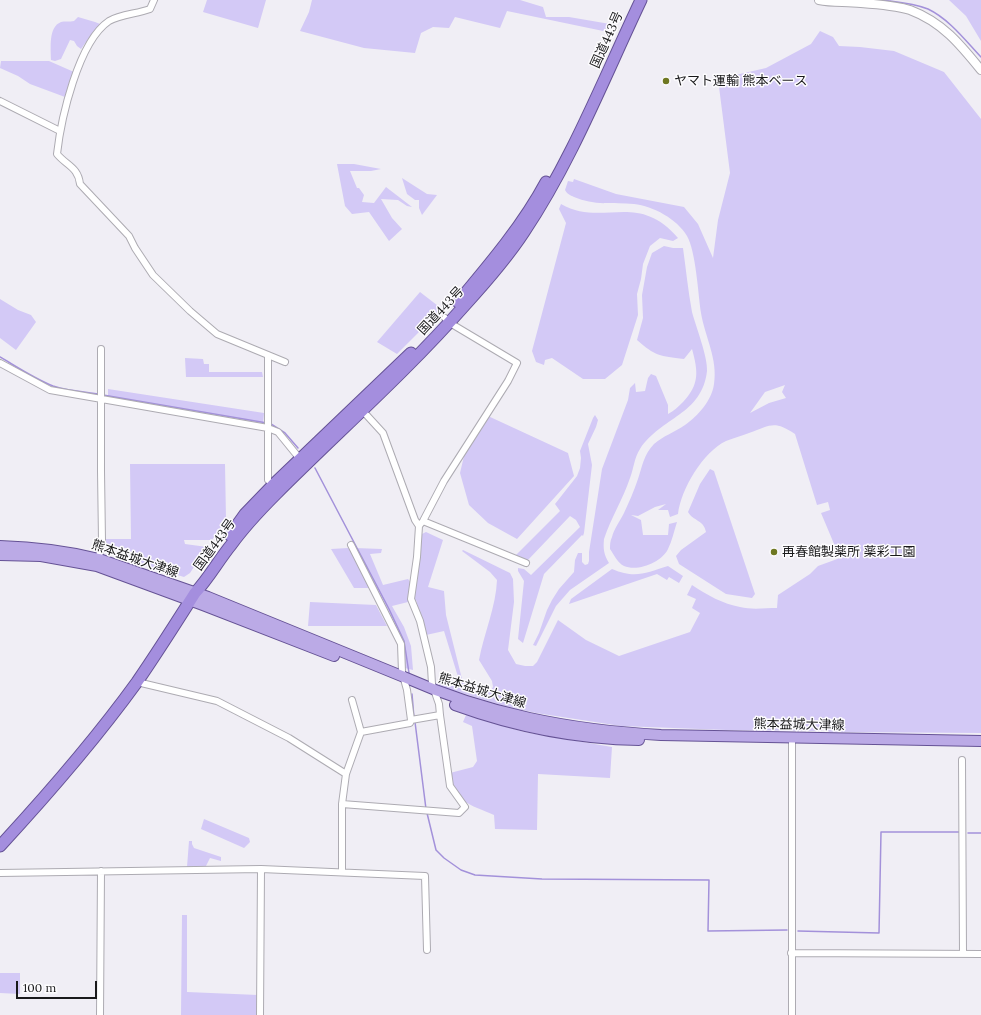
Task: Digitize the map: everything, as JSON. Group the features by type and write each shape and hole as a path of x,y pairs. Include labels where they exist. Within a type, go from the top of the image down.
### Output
{"highway":[{"name":"国道443号","path":"447,320 516,229 543,188 579,120 633,0"},
{"name":"国道443号","path":"0,846 55,785 137,682 193,596 226,551 251,521 488,279 519,239 549,192 585,123 641,0"},
{"name":"国道443号","path":"193,596 198,580 245,514 300,459 360,408"}],"main road":[{"name":"熊本益城大津線","path":"0,546 44,549 84,555 98,562 193,596 405,680 436,694 497,711 541,721 601,731 661,735 981,748"},
{"name":"熊本益城大津線","path":"0,554 41,556 98,562"},
{"name":"熊本益城大津線","path":"792,741 981,741"}],"street":[{"path":"154,0 150,9 118,17 109,22 99,30 90,42 84,53 68,97 60,131 57,154 63,161 75,169 79,175 80,184 129,236 135,248 154,275 190,311 217,334 285,362"},
{"path":"819,0 830,2 860,2 908,10 930,19 948,32 981,70"},
{"path":"0,101 60,131"},
{"path":"342,804 459,813 465,807 450,786 439,704 432,684 431,667 420,621 411,599 421,524 444,481 518,363 447,320"},
{"path":"98,562 102,542 101,349"},
{"path":"268,355 268,480 273,486"},
{"path":"0,363 50,390 102,396 268,424 278,432 300,459"},
{"path":"360,408 383,433 414,520 421,524 526,563"},
{"path":"351,546 401,644 405,680 414,720"},
{"path":"137,682 217,701 290,738 346,774"},
{"path":"342,872 342,804 346,774 361,732 352,700"},
{"path":"361,732 410,723 414,720 440,715"},
{"path":"792,741 792,1015"},
{"path":"962,760 964,954"},
{"path":"260,1015 261,870"},
{"path":"0,873 261,870 425,876 427,950"},
{"path":"100,1015 101,871"},
{"path":"791,953 981,954"}],"shaded area":[{"path":"207,0 266,0 258,28 203,12"},
{"path":"312,0 520,0 543,7 546,17 569,17 610,24 608,32 507,11 500,28 455,17 449,28 433,27 421,33 415,53 364,48 300,31 309,12"},
{"path":"949,0 981,0 981,41 966,16"},
{"path":"78,17 100,24 81,49 74,41 70,40 61,59 55,61 51,60 51,39 54,28 61,22 74,21"},
{"path":"820,31 833,37 839,46 894,51 944,72 981,119 981,733 829,732 827,729 821,728 822,731 726,730 621,726 536,713 501,705 449,689 436,683 440,681 450,687 459,680 444,631 426,635 416,600 392,606 404,627 411,646 413,670 405,668 402,643 355,548 382,549 381,553 370,554 383,585 408,579 412,584 417,583 422,534 426,532 443,540 428,587 444,591 446,615 462,679 491,690 493,687 492,681 479,660 492,610 497,580 490,572 462,551 463,550 510,573 513,579 514,602 508,650 516,664 525,666 533,666 537,662 558,620 586,640 619,656 690,632 700,613 692,608 696,599 687,595 692,585 715,599 734,606 758,609 777,608 778,595 810,574 818,566 840,558 821,513 830,510 828,502 817,505 795,434 777,425 772,425 726,441 717,446 701,462 694,472 680,504 678,514 670,517 668,510 658,510 666,504 655,507 638,516 631,515 641,520 643,535 668,535 669,524 677,522 668,549 661,558 649,565 636,568 624,566 616,559 610,549 611,540 614,531 624,513 646,456 654,444 685,425 704,407 713,390 715,375 713,357 701,313 693,252 683,230 664,214 649,207 634,204 589,202 574,197 565,190 568,181 573,182 574,179 616,194 684,207 698,224 713,258 718,220 730,173 718,79 766,68 811,44","holes":["785,385 782,392 786,398 769,403 750,413 765,392"]},
{"path":"1,61 49,61 74,72 65,97 30,84 18,76 0,68"},
{"path":"337,164 354,164 381,169 371,171 350,171 357,188 359,188 364,195 362,202 374,203 386,187 412,207 407,206 398,200 381,199 392,218 402,229 389,241 369,212 352,214 345,206"},
{"path":"402,178 427,194 437,195 422,215 419,208 419,200 415,200 407,194"},
{"path":"561,204 576,210 591,213 634,212 648,216 663,224 678,238 673,241 660,238 650,246 643,264 637,294 638,315 622,365 605,379 583,379 552,358 545,360 544,365 536,362 532,351 566,223 559,209"},
{"path":"664,246 683,248 692,312 707,365 704,386 689,407 649,438 640,449 636,456 627,486 604,539 604,552 609,563 570,590 556,606 536,646 533,645 547,610 559,589 574,572 575,560 578,553 582,553 582,562 585,565 588,564 602,469 628,400 630,388 635,383 636,392 645,391 648,378 651,374 656,376 668,405 668,414 683,402 689,395 695,383 696,364 692,349 684,359 669,357 653,352 637,340 643,318 642,295 647,267 652,253"},
{"path":"420,292 442,309 397,354 377,342"},
{"path":"0,299 18,310 31,315 36,322 16,350 0,338"},
{"path":"185,358 203,359 204,364 209,364 209,372 262,372 263,377 186,377"},
{"path":"108,389 264,413 263,424 108,398"},
{"path":"595,415 598,420 588,444 592,465 584,533 583,536 582,535 544,574 523,643 518,639 524,581 518,571 518,568 524,569 531,575 580,527 576,520 570,516 527,561 516,555 560,511 555,504 577,476 580,468 580,451"},
{"path":"488,416 568,453 574,476 517,539 488,523 469,505 460,473 464,456"},
{"path":"130,464 225,464 226,519 212,540 184,540 185,544 207,547 190,573 184,577 128,560 127,548 107,547 105,539 131,539"},
{"path":"710,469 714,471 755,594 752,598 726,594 679,564 676,556 681,550 706,532 703,525 688,512 700,484"},
{"path":"348,548 352,552 369,588 354,588 331,549"},
{"path":"668,566 683,576 679,583 669,577 667,580 657,574 569,604 571,599 612,569 627,574 640,574"},
{"path":"310,602 376,605 387,626 308,626"},
{"path":"466,715 524,732 612,747 610,778 538,774 537,830 495,829 494,815 464,801 455,791 452,783 450,773 473,767 477,761 472,726 463,722"},
{"path":"204,819 249,838 250,842 244,848 201,829"},
{"path":"189,841 192,841 194,848 221,857 221,861 210,858 206,866 187,867"},
{"path":"182,915 187,915 187,992 258,995 258,1015 181,1015"},
{"path":"0,973 20,973 20,994 0,993"}],"waterway":[{"path":"882,0 917,5 936,13 956,30 981,57"},
{"path":"0,357 53,386 100,394"},
{"path":"103,395 267,423"},
{"path":"271,424 285,433 298,448"},
{"path":"315,468 389,609 404,641 409,673"},
{"path":"412,694 414,718"},
{"path":"415,722 426,809"},
{"path":"427,813 436,850 444,858 461,870 475,875 542,879 709,880 708,931 787,930"},
{"path":"798,931 879,933 881,832 959,832"},
{"path":"968,833 981,833"}],"place":[{"name":"ヤマト運輸 熊本ベース","path":"666,81"},
{"name":"再春館製薬所 薬彩工園","path":"774,552"}]}
